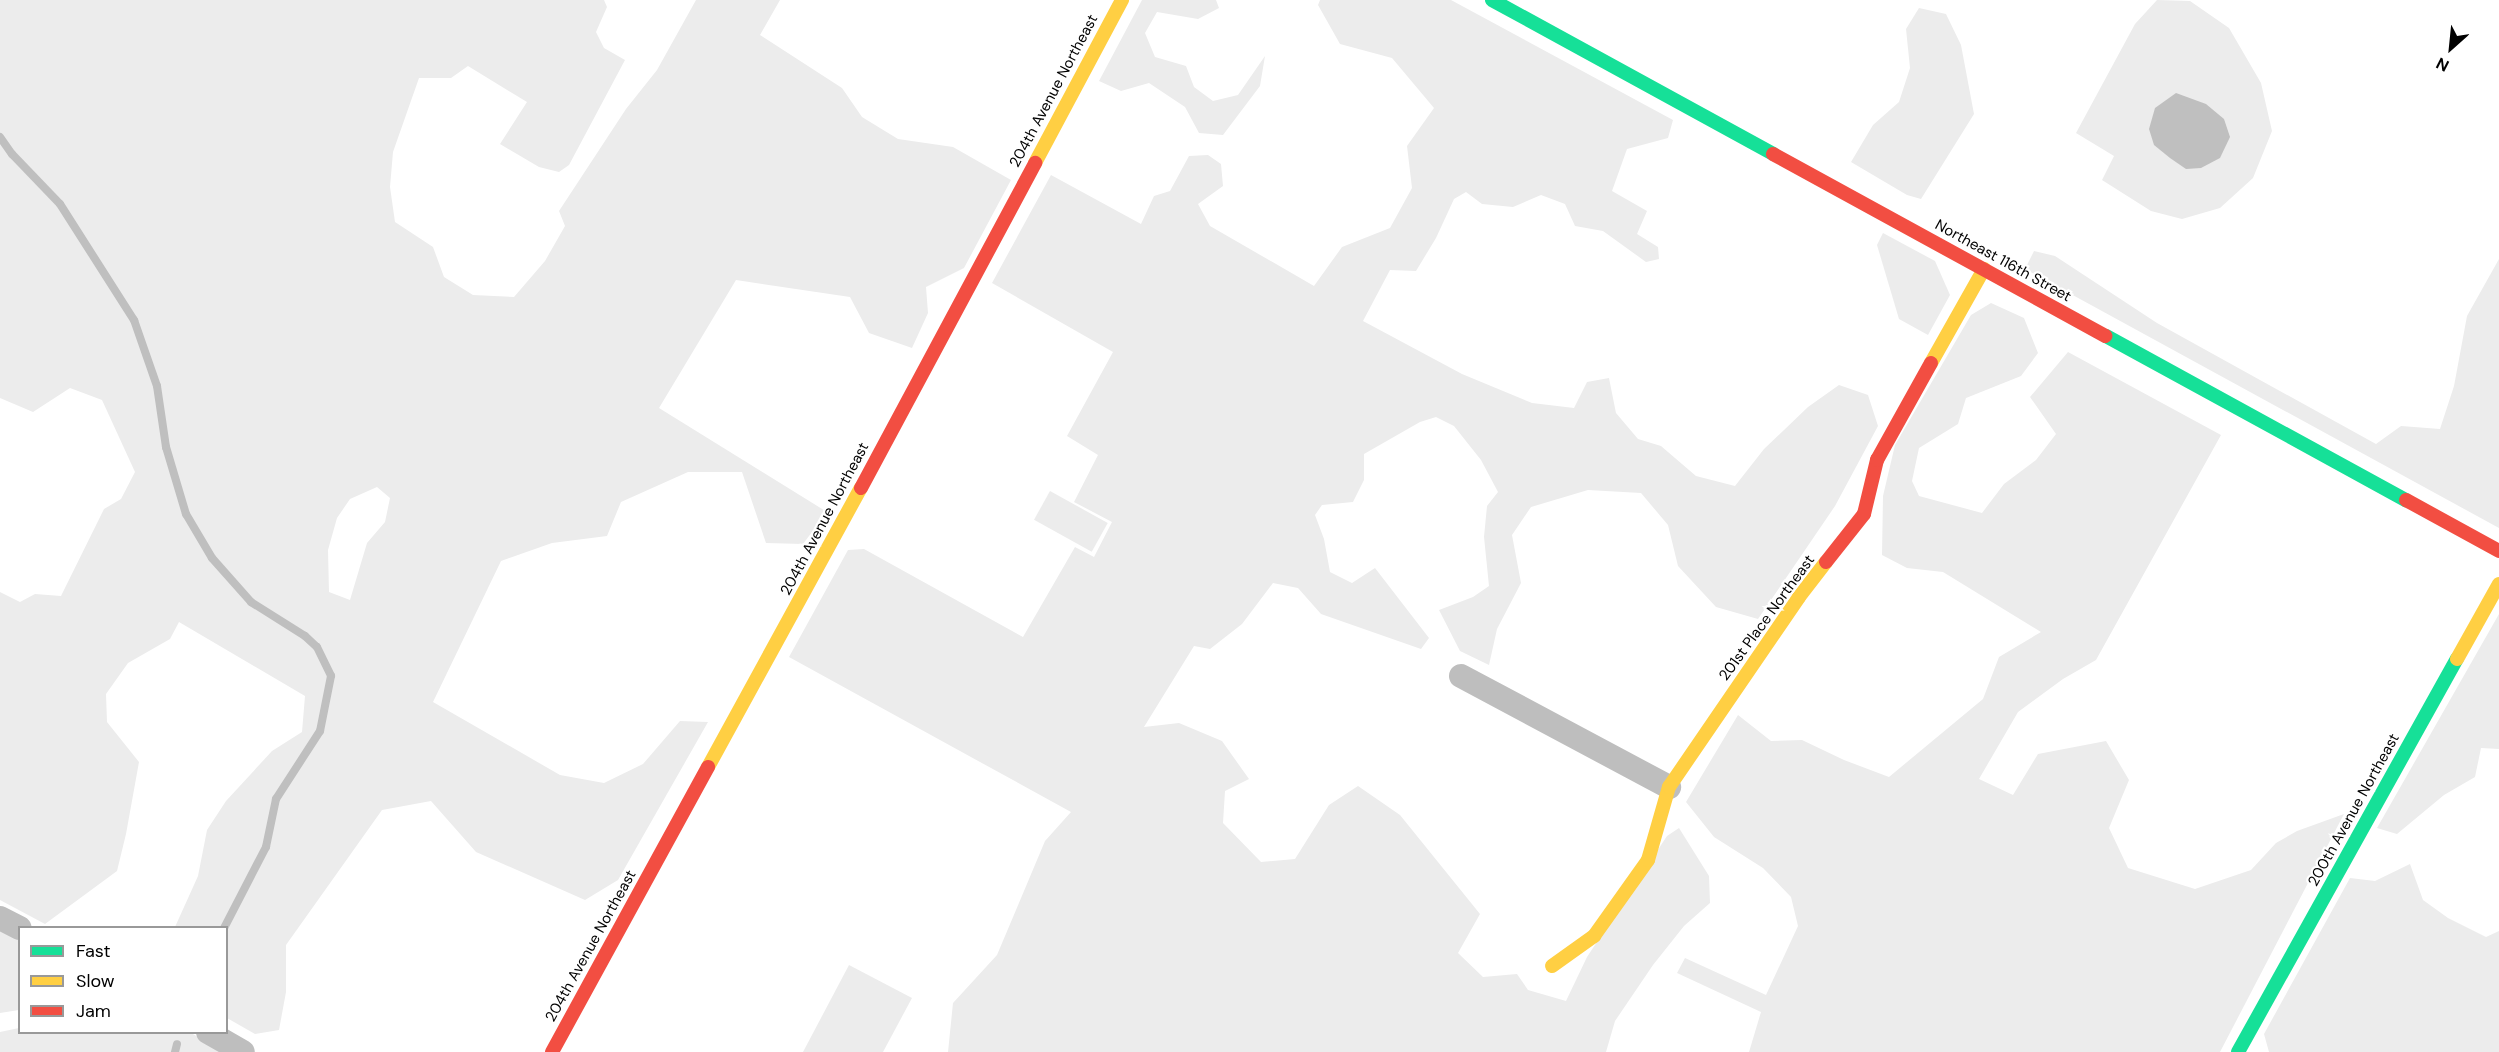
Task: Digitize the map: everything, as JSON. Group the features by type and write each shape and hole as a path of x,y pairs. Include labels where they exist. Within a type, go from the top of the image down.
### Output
{"street":[{"name":"204th Avenue Northeast","path":"552,1052 848,511 1122,0"},
{"name":"Northeast 116th Street","path":"1492,0 2499,551"},
{"name":"201st Place Northeast","path":"1551,966 1594,936 1648,860 1669,787 1799,597 1864,514 1877,460 1984,269"},
{"name":"200th Avenue Northeast","path":"2238,1052 2499,584"},
{"path":"1461,676 1669,787"},
{"path":"0,918 18,927"},
{"path":"212,1034 243,1052"}],"shaded area":[{"path":"0,0 604,0 607,7 596,32 604,48 625,60 569,165 559,172 539,167 500,144 527,102 468,66 451,78 419,78 393,152 390,187 395,222 433,247 444,277 473,295 514,297 545,261 565,226 559,211 626,109 657,70 696,0 780,0 760,35 842,88 862,117 898,139 953,147 1011,180 964,268 926,287 928,313 912,348 869,333 850,297 736,280 659,408 827,512 803,544 766,543 742,472 688,472 621,502 607,536 552,543 501,561 433,702 560,775 604,783 643,764 680,721 708,722 618,880 585,900 476,852 431,801 382,810 286,945 286,992 279,1030 255,1034 228,1019 228,926 175,926 198,876 207,830 226,801 272,751 302,732 305,696 179,622 170,639 128,663 106,694 107,722 139,762 117,871 45,924 0,900 0,592 20,602 35,594 61,596 104,509 121,499 135,472 102,400 70,388 33,412 0,398","holes":["377,487 390,498 385,522 367,543 350,600 329,592 328,550 337,518 350,499"]},
{"path":"1142,0 1216,0 1219,8 1198,19 1157,12 1145,33 1155,57 1186,66 1194,87 1213,101 1238,95 1265,56 1260,86 1223,135 1199,133 1185,107 1149,83 1121,91 1099,81"},
{"path":"1320,0 1451,0 1673,120 1668,138 1627,149 1612,191 1647,211 1637,234 1658,247 1659,259 1646,262 1603,231 1575,226 1565,204 1541,195 1513,207 1482,204 1466,192 1454,199 1436,238 1416,271 1390,270 1363,321 1462,374 1532,403 1574,408 1587,382 1609,378 1616,413 1638,439 1661,446 1696,476 1735,486 1764,449 1808,407 1839,385 1868,395 1878,426 1835,506 1758,619 1716,607 1678,566 1668,525 1641,493 1588,490 1531,507 1512,535 1521,583 1497,629 1489,665 1460,651 1439,610 1473,597 1489,586 1484,537 1487,506 1498,492 1481,460 1454,426 1436,417 1420,422 1364,454 1364,480 1353,502 1322,505 1315,515 1324,539 1330,572 1352,583 1375,568 1429,638 1421,649 1321,614 1298,588 1273,583 1242,624 1210,649 1194,646 1144,727 1179,723 1222,741 1249,779 1225,791 1223,823 1261,862 1295,859 1329,805 1358,786 1400,815 1480,914 1458,953 1483,977 1517,974 1528,990 1566,1001 1587,957 1667,836 1679,828 1709,876 1710,903 1684,926 1653,965 1615,1021 1606,1052 948,1052 953,1003 997,955 1045,841 1071,812 789,657 848,550 864,549 1023,637 1075,547 1094,557 1112,522 1074,502 1098,455 1067,436 1113,352 992,283 1051,175 1141,224 1154,196 1170,191 1189,156 1208,155 1221,164 1223,186 1198,204 1210,226 1314,286 1342,247 1390,228 1412,188 1407,146 1434,108 1392,58 1340,44 1318,5"},
{"path":"2157,0 2190,1 2229,28 2261,83 2272,131 2253,178 2220,208 2182,219 2151,211 2102,180 2114,156 2076,133 2135,24"},
{"path":"1919,8 1946,14 1961,45 1974,114 1921,199 1907,195 1851,162 1873,125 1899,102 1910,68 1906,29"},
{"path":"2176,93 2206,104 2224,119 2230,137 2220,158 2201,168 2186,169 2154,145 2149,129 2155,108"},
{"path":"1883,233 1935,261 1950,295 1928,335 1899,319 1877,245"},
{"path":"2034,251 2055,256 2157,323 2376,444 2401,426 2440,429 2454,386 2467,316 2499,259 2499,528 2025,269"},
{"path":"1991,303 2024,318 2038,353 2021,376 1966,398 1958,424 1919,448 1912,481 1919,496 1982,513 2004,484 2036,460 2056,434 2030,397 2068,352 2221,435 2096,660 2063,679 2018,712 1979,779 2013,795 2038,754 2106,741 2129,780 2109,828 2128,868 2195,889 2251,870 2276,843 2297,831 2344,814 2220,1052 1749,1052 1761,1012 1677,973 1685,958 1766,995 1798,926 1791,897 1763,868 1714,837 1686,802 1738,715 1771,741 1802,740 1844,760 1889,777 1983,699 1999,657 2041,632 1943,572 1907,568 1882,555 1883,496 1895,445 1971,315"},
{"path":"1050,491 1108,523 1092,552 1034,520"},
{"path":"2499,614 2499,749 2481,748 2475,777 2444,795 2397,834 2377,828"},
{"path":"2410,864 2423,900 2448,918 2486,937 2499,931 2499,1052 2269,1052 2264,1034 2350,878 2375,881"},
{"path":"0,929 18,938 18,1010 0,1013"},
{"path":"849,965 912,998 883,1052 803,1052"},
{"path":"18,1028 18,1034 193,1034 225,1052 0,1052 0,1032"}],"waterway":[{"path":"0,137 12,154 60,204 134,320 157,386 166,447 186,514 212,558 251,602 305,636 317,647 331,676 320,731 276,799 266,847 225,926"},
{"path":"175,1052 177,1044"}],"traffic: fast":[{"path":"1492,0 1773,154"},
{"path":"2106,336 2406,500"},
{"path":"2238,1052 2457,659"}],"traffic: slow":[{"path":"1035,163 1122,0"},
{"path":"1931,363 1984,269"},
{"path":"708,767 861,488"},
{"path":"1552,966 1594,936 1648,860 1669,787 1799,597 1826,562"},
{"path":"2457,659 2499,584"}],"traffic: jam":[{"path":"1773,154 2106,336"},
{"path":"861,488 1035,163"},
{"path":"1826,562 1864,514 1877,460 1931,363"},
{"path":"2406,500 2499,551"},
{"path":"552,1052 708,767"}]}
